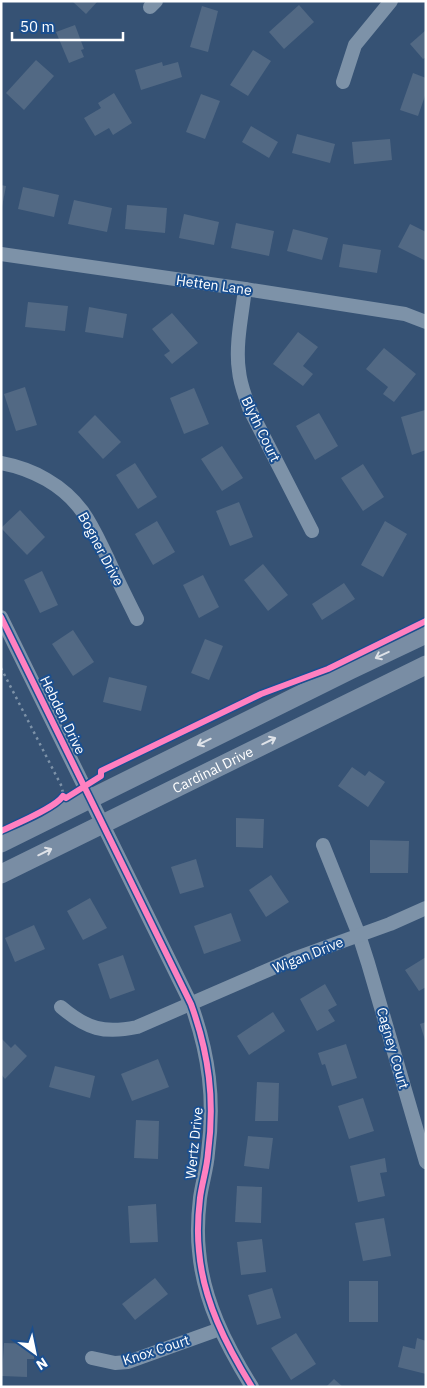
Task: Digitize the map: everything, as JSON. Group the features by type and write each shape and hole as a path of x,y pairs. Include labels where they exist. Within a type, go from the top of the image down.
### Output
{"main road":[{"name":"Cardinal Drive","path":"1,843 88,793 426,634"},
{"name":"Cardinal Drive","path":"1,874 426,665"}],"street":[{"path":"343,82 355,45 391,1"},
{"name":"Hetten Lane","path":"1,254 405,314 426,322"},
{"name":"Blyth Court","path":"245,289 238,353 238,369 242,389 249,408 312,531"},
{"name":"Bogner Drive","path":"1,463 34,472 52,482 78,506 93,529 137,618"},
{"name":"Hebden Drive","path":"1,618 103,824"},
{"name":"Wertz Drive","path":"103,824 191,1004 200,1028 207,1059 212,1123 198,1221 199,1250 203,1278 220,1329 252,1387"},
{"name":"Cagney Court","path":"323,845 359,934 426,1162"},
{"name":"Wigan Drive","path":"61,1007 75,1019 90,1026 106,1030 122,1030 137,1027 296,958 390,924 426,908"},
{"name":"Knox Court","path":"92,1358 115,1363 128,1362 220,1329"}],"path":[{"path":"1,668 62,787 64,792 61,799"},
{"path":"61,799 88,793"}],"building":[{"path":"72,1 98,1 86,14"},
{"path":"299,5 314,22 284,49 269,32"},
{"path":"202,6 218,11 208,52 190,47"},
{"path":"75,25 84,49 81,50 84,57 69,63 56,32"},
{"path":"426,30 426,57 423,59 410,44"},
{"path":"253,50 271,61 248,96 230,85"},
{"path":"36,60 54,76 24,110 6,93"},
{"path":"162,62 163,66 178,62 182,77 141,90 135,70"},
{"path":"413,73 426,78 426,93 418,116 400,110"},
{"path":"114,93 132,123 113,135 109,128 95,136 84,118 101,108 98,103"},
{"path":"201,94 220,101 205,139 186,132"},
{"path":"251,126 278,142 269,158 242,142"},
{"path":"297,134 335,144 330,163 292,153"},
{"path":"390,139 392,160 354,164 352,142"},
{"path":"1,185 6,186 2,207 1,207"},
{"path":"23,187 59,195 54,217 18,209"},
{"path":"74,200 112,208 107,232 68,224"},
{"path":"127,205 167,208 165,233 125,229"},
{"path":"184,214 219,222 214,245 179,238"},
{"path":"236,223 274,231 269,256 231,248"},
{"path":"410,224 426,232 426,261 398,247"},
{"path":"293,229 328,238 322,260 287,251"},
{"path":"343,244 381,250 377,273 339,267"},
{"path":"28,302 68,306 65,331 25,327"},
{"path":"89,307 127,314 123,338 85,332"},
{"path":"172,313 198,343 172,364 164,355 170,351 152,329"},
{"path":"298,332 318,347 303,366 313,374 303,386 273,364"},
{"path":"384,348 416,374 394,402 383,394 388,387 366,369"},
{"path":"25,387 37,425 16,431 4,394"},
{"path":"194,388 209,424 184,434 170,398"},
{"path":"425,410 426,450 412,455 401,417"},
{"path":"319,413 338,446 315,460 296,426"},
{"path":"95,415 121,442 103,459 78,432"},
{"path":"222,446 243,478 222,491 201,459"},
{"path":"135,463 157,497 138,509 116,475"},
{"path":"363,464 384,497 363,511 341,478"},
{"path":"239,502 253,537 230,546 216,511"},
{"path":"20,510 45,537 27,555 1,528"},
{"path":"157,521 175,552 153,565 135,534"},
{"path":"385,521 407,534 383,577 361,565"},
{"path":"263,564 288,595 268,611 244,580"},
{"path":"42,571 58,605 40,613 24,580"},
{"path":"203,575 219,607 199,618 183,585"},
{"path":"344,583 355,599 322,620 312,604"},
{"path":"73,630 94,662 73,676 52,644"},
{"path":"205,639 223,646 209,680 191,673"},
{"path":"109,677 147,686 141,711 103,702"},
{"path":"352,767 365,776 369,771 385,782 368,807 338,786"},
{"path":"236,818 264,819 263,848 236,847"},
{"path":"370,840 409,841 408,873 370,873"},
{"path":"196,859 204,887 180,894 171,867"},
{"path":"271,875 289,902 266,917 249,890"},
{"path":"90,898 107,928 83,940 67,911"},
{"path":"231,913 241,941 204,954 194,926"},
{"path":"34,925 45,949 15,962 5,938"},
{"path":"123,955 135,990 110,999 98,964"},
{"path":"426,957 426,987 419,991 405,970"},
{"path":"325,984 337,1005 328,1010 335,1021 317,1031 300,999"},
{"path":"273,1012 285,1031 249,1055 237,1036"},
{"path":"426,1022 426,1040 425,1040 420,1024"},
{"path":"1,1038 11,1048 15,1044 27,1056 5,1079 1,1074"},
{"path":"346,1044 357,1078 332,1086 325,1064 322,1065 318,1053"},
{"path":"158,1059 169,1087 132,1101 121,1074"},
{"path":"55,1066 95,1076 90,1098 49,1087"},
{"path":"257,1082 279,1083 278,1121 255,1121"},
{"path":"363,1098 374,1131 349,1139 338,1106"},
{"path":"136,1120 159,1121 158,1159 134,1158"},
{"path":"248,1136 273,1138 269,1169 244,1166"},
{"path":"385,1158 387,1172 380,1173 385,1196 358,1202 350,1166"},
{"path":"237,1186 262,1187 261,1223 235,1222"},
{"path":"156,1204 158,1242 130,1243 128,1206"},
{"path":"384,1218 391,1256 363,1261 355,1223"},
{"path":"262,1239 266,1272 241,1275 237,1242"},
{"path":"155,1278 168,1294 135,1320 122,1304"},
{"path":"349,1281 378,1281 378,1322 349,1322"},
{"path":"272,1288 281,1318 257,1325 248,1295"},
{"path":"296,1333 316,1364 291,1380 271,1348"},
{"path":"417,1338 426,1341 426,1374 398,1367 403,1346 415,1349"},
{"path":"4,1343 35,1344 34,1359 27,1359 27,1377 2,1376"},
{"path":"334,1379 343,1387 326,1387"}],"cycle path":[{"path":"1,617 191,1004 206,1059 211,1114 207,1159 198,1217 198,1244 201,1269 217,1322 233,1355 252,1387"},
{"path":"1,831 44,811 63,796 66,798 101,776 101,771 261,694 328,669 426,621"}]}
